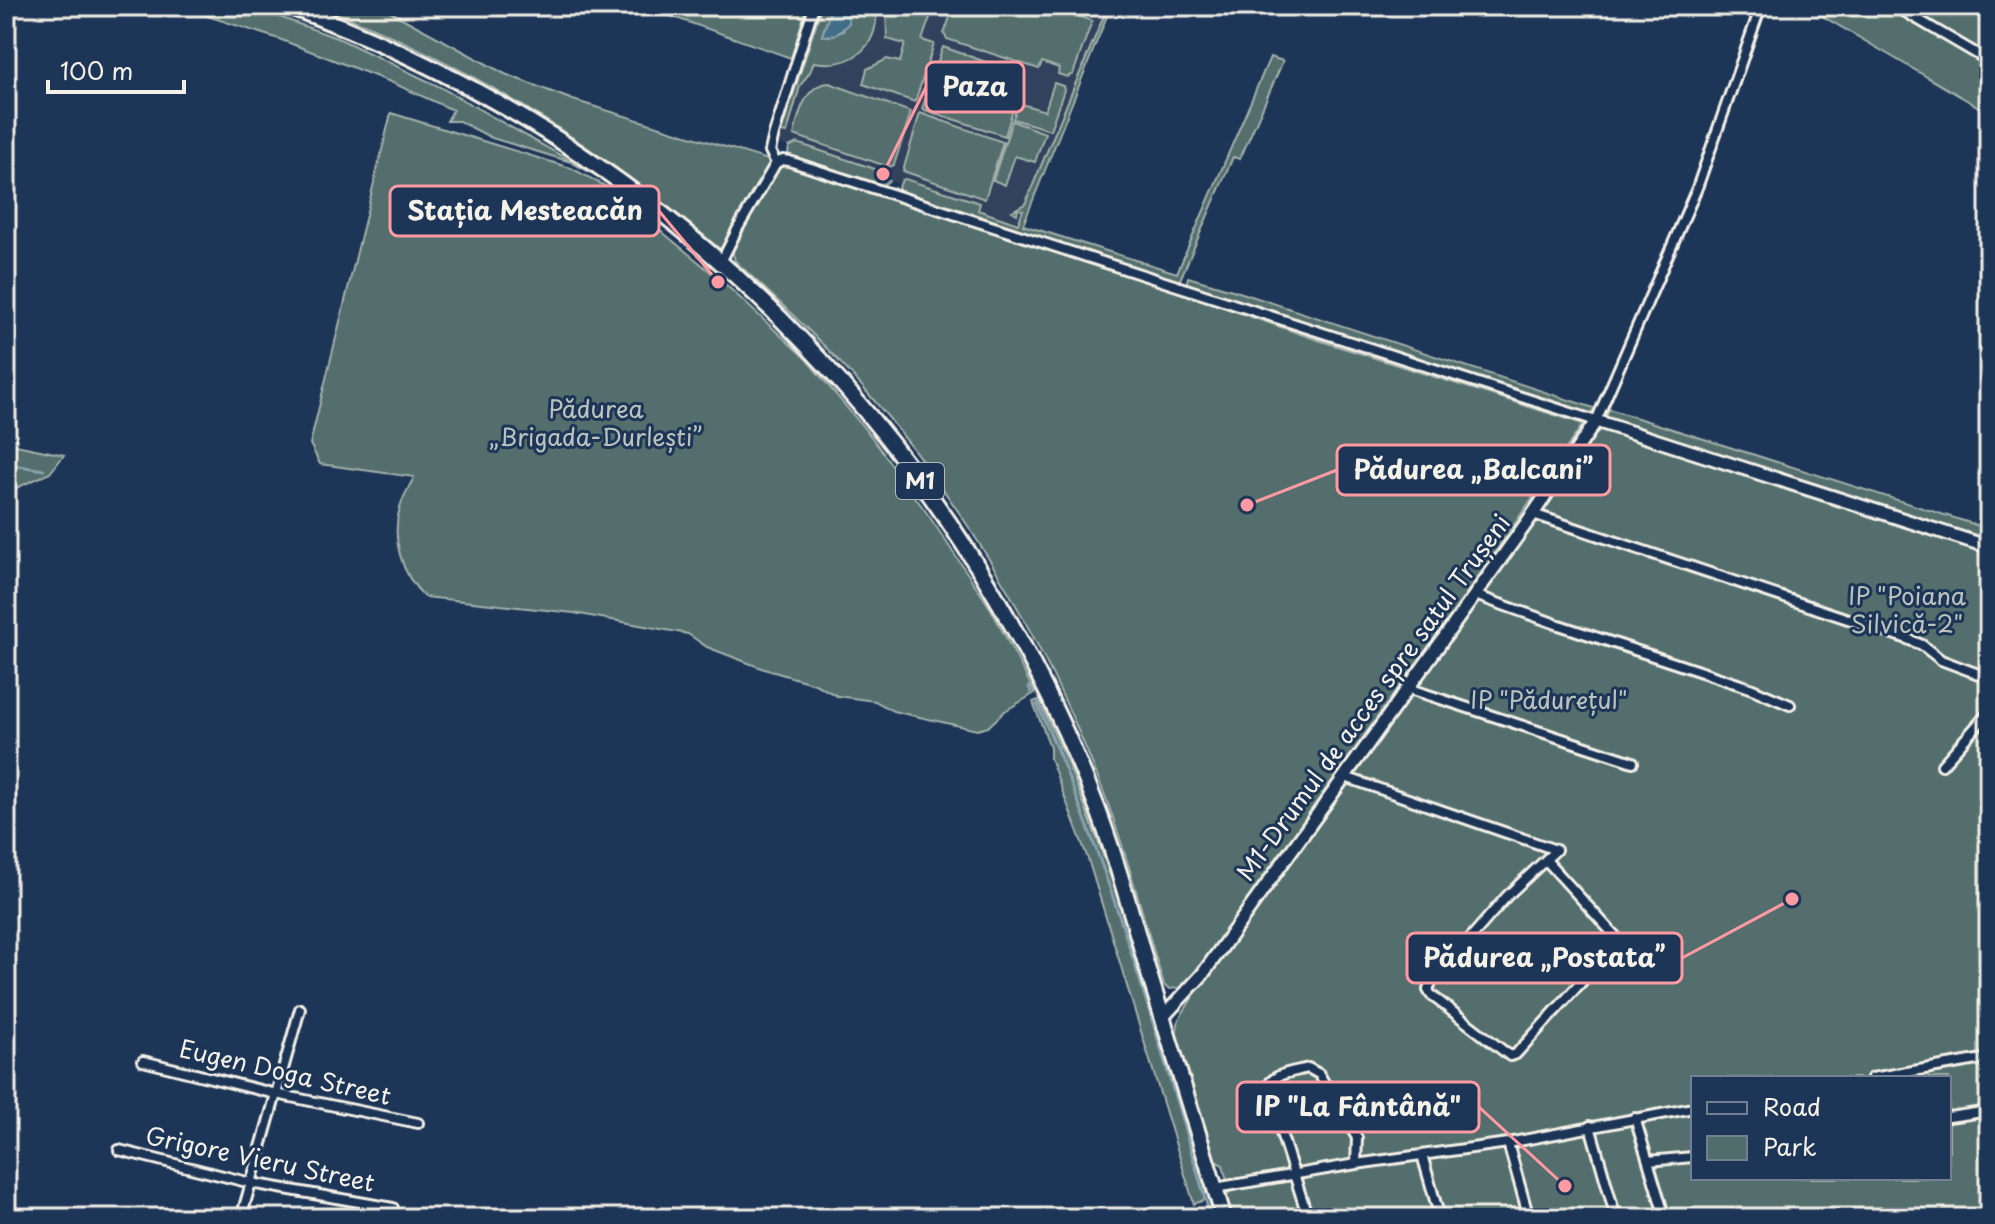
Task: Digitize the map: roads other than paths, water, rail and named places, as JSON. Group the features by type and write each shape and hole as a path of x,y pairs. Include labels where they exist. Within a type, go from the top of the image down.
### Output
{"highway":[{"name":"M1","path":"288,6 369,38 496,102 603,169 657,208 721,262 805,341 870,415 945,516 988,584 1046,693 1098,810 1224,1218"}],"street":[{"path":"776,163 770,151 774,134 814,6"},
{"path":"1596,421 1697,188 1761,6"},
{"path":"1895,6 1989,61"},
{"path":"721,262 776,163 789,161 1989,547"},
{"name":"M1-Drumul de acces spre satul Trușeni","path":"1163,1017 1202,975 1533,514 1596,421"},
{"path":"1533,514 1905,638 1922,645 1941,660 1989,678"},
{"path":"1475,595 1750,688 1790,705"},
{"path":"1407,688 1633,762"},
{"path":"1942,765 1989,712"},
{"path":"1345,777 1556,850 1507,896 1428,990 1510,1056 1516,1054 1616,944 1616,937 1546,860"},
{"path":"241,1218 300,1009"},
{"path":"1884,1076 1989,1058"},
{"name":"Eugen Doga Street","path":"143,1061 276,1094 418,1123"},
{"path":"1308,1218 1267,1089 1268,1083 1274,1078 1308,1068 1319,1074 1357,1138 1356,1164"},
{"path":"1215,1188 1508,1143 1691,1108"},
{"path":"1951,1117 1989,1111"},
{"path":"1635,1118 1665,1218"},
{"path":"1590,1126 1616,1218"},
{"path":"1508,1143 1529,1218"},
{"name":"Grigore Vieru Street","path":"119,1150 251,1183 393,1208"},
{"path":"1422,1155 1440,1218"},
{"path":"1648,1161 1691,1157"}],"waterway":[{"path":"338,6 347,10"},
{"path":"6,464 44,470"},
{"path":"1029,687 1031,692"},
{"path":"1037,704 1112,894 1211,1218"}],"place":[{"name":"Paza","path":"883,174"},
{"name":"Stația Mesteacăn","path":"718,282"},
{"name":"Pădurea „Balcani”","path":"1247,505"},
{"name":"Pădurea „Postata”","path":"1792,899"},
{"name":"IP \"La Fântână\"","path":"1565,1186"}],"park label":[{"name":"Pădurea „Brigada-Durlești”","path":"596,424"},
{"name":"IP \"Poiana Silvică-2\"","path":"1907,611"},
{"name":"IP \"Pădurețul\"","path":"1549,701"}]}
